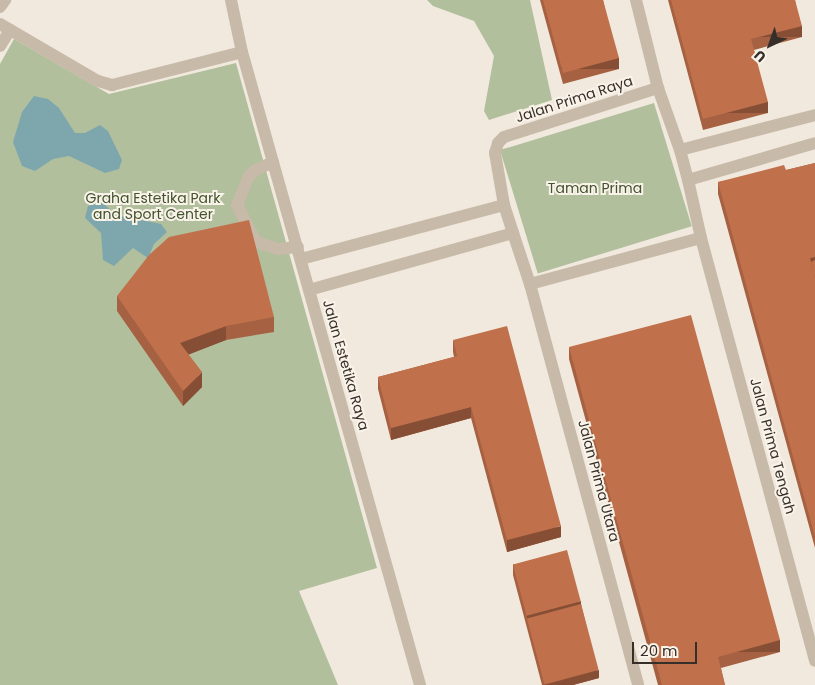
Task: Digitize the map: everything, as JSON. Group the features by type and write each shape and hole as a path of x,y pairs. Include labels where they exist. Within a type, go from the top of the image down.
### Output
{"street":[{"path":"0,7 5,0"},
{"name":"Jalan Estetika Raya","path":"231,0 242,52 420,685"},
{"path":"530,284 701,238 680,150 658,88 636,0"},
{"path":"0,46 5,27 98,81 112,84 242,52"},
{"name":"Jalan Prima Raya","path":"530,284 504,206 495,153 498,143 504,137 658,88"},
{"path":"680,150 815,115"},
{"path":"688,180 815,143"},
{"path":"273,162 254,170 248,178 237,206 256,242 278,250 299,253 504,206"},
{"path":"309,290 513,233"},
{"name":"Jalan Prima Tengah","path":"701,238 815,661"},
{"name":"Jalan Prima Utara","path":"530,284 638,685"}],"green space":[{"path":"427,0 530,0 552,100 489,120 484,111 494,56 474,21 433,6"},
{"name":"Graha Estetika Park and Sport Center","path":"14,39 109,94 236,63 377,568 299,591 338,685 0,685 0,64"},
{"name":"Taman Prima","path":"654,103 692,226 538,273 500,150"}],"water":[{"path":"34,96 48,99 59,108 75,133 85,133 100,125 108,131 122,160 119,169 105,173 69,156 53,159 35,171 22,166 13,142 22,112"},
{"path":"103,203 116,215 161,224 167,232 154,244 148,258 133,248 114,266 103,260 101,233 85,218 88,206"}],"building":[{"path":"543,0 603,0 619,58 563,73"},
{"path":"671,0 795,0 802,26 751,39 768,102 703,119"},
{"path":"815,163 815,257 810,258 815,278 815,537 718,182 784,165 786,170"},
{"path":"249,220 274,317 226,326 180,343 202,372 183,391 117,296 149,255 169,237"},
{"path":"815,260 815,278 811,262"},
{"path":"691,315 780,640 718,657 725,685 662,685 569,347"},
{"path":"507,326 561,526 507,540 471,407 391,428 378,377 457,356 453,340"},
{"path":"567,550 581,601 527,616 513,564"},
{"path":"581,604 599,670 545,684 527,618"}]}
